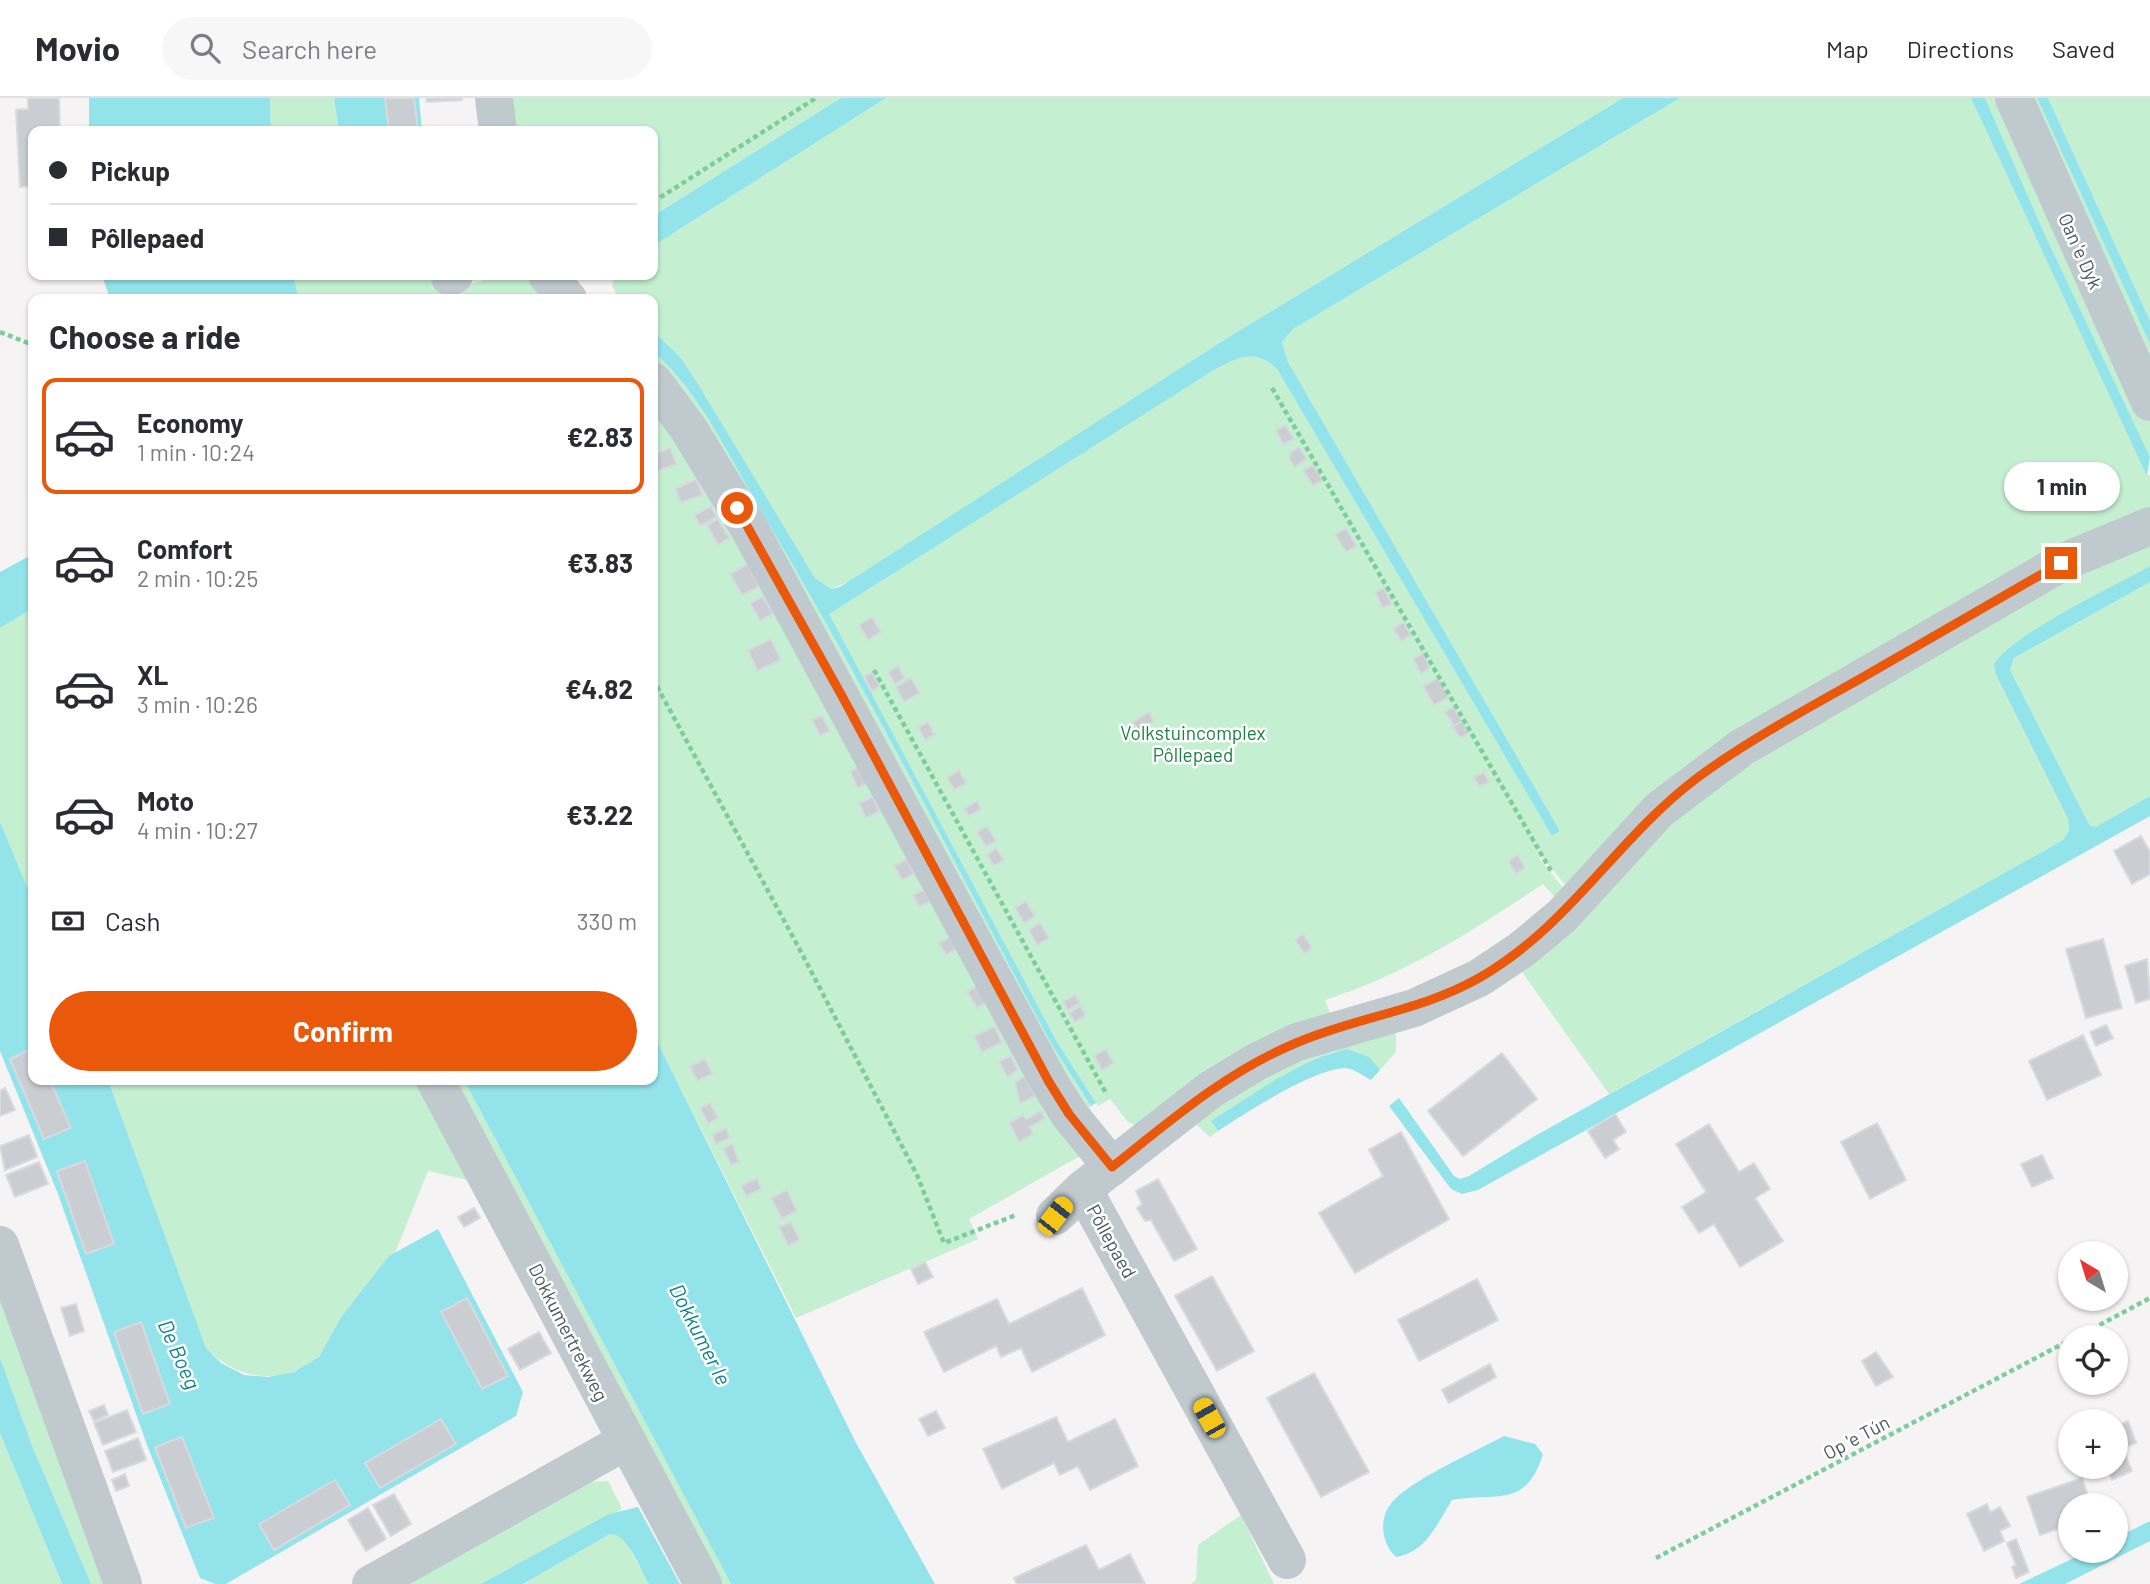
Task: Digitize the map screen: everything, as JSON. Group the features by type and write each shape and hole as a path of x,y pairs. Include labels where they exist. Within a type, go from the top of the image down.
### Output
{"street":[{"path":"494,98 497,126"},
{"name":"Oan 'e Dyk","path":"2014,98 2150,402"},
{"path":"551,280 564,294"},
{"name":"Pôllepaed","path":"658,388 681,418 750,528 1049,1082 1069,1114 1097,1178 1287,1560"},
{"path":"1055,1216 1097,1178 1210,1090 1256,1062 1310,1038 1414,1008 1479,978 1521,950 1562,916 1659,810 1741,748 2061,563 2150,526"},
{"name":"Dokkumertrekweg","path":"438,1085 703,1584"},
{"path":"0,1245 123,1584"},
{"path":"371,1584 626,1441"}],"path":[{"path":"658,199 816,98"},
{"path":"0,332 28,343"},
{"path":"1272,388 1540,856"},
{"path":"867,658 898,710 1108,1100"},
{"path":"658,688 905,1151 944,1243 975,1233"},
{"path":"2099,1325 2150,1298"},
{"name":"Op 'e Tún","path":"1656,1558 2058,1346"}],"green space":[{"path":"270,98 334,98 338,126 271,126"},
{"path":"509,98 841,98 658,213 658,126 512,126"},
{"path":"886,98 1623,98 1232,335 856,579 831,589 815,578 680,357 658,336 658,294 616,294 612,285 614,280 658,280 658,243"},
{"name":"Volkstuincomplex Pôllepaed","path":"1680,98 1971,98 2147,475 2150,475 2150,507 1787,709 1570,891 1541,855 1539,858 1568,894 1560,903 1543,884 1464,935 1412,964 1325,1000 1333,1021 1143,1128 1128,1122 1110,1099 1098,1106 1057,1042 828,614 1214,370 1239,358 1261,358 1277,369 1552,836 1560,831 1288,362 1282,342 1293,329"},
{"path":"1985,98 2004,98 2150,421 2150,457 2045,235"},
{"path":"2027,98 2037,98 2150,344 2150,373"},
{"path":"2048,98 2150,98 2150,321"},
{"path":"294,280 439,280 443,292 485,280 540,280 549,294 298,294"},
{"path":"658,356 687,388 715,430 840,648 1052,1045 1091,1106 1081,1113 658,378"},
{"path":"658,403 1080,1156 969,1219 978,1239 796,1318 658,1043"},
{"path":"2150,542 2150,566 2031,633 1994,664 1995,673 2068,819 2069,831 2063,840 1609,1094 1517,965 1666,816 2065,573"},
{"path":"2150,582 2150,796 2096,828 2090,826 2010,670 2014,658"},
{"path":"28,611 28,889 0,822 0,628"},
{"path":"1396,1032 1396,1052 1380,1070 1359,1053 1346,1050 1332,1052 1211,1121 1218,1131 1210,1137 1189,1118 1258,1073"},
{"path":"110,1085 427,1085 481,1183 428,1171 395,1253 389,1256 325,1349 303,1367 289,1373 259,1376 231,1367 206,1348"},
{"path":"448,1085 467,1085 731,1584 714,1584"},
{"path":"0,1294 107,1584 91,1584 33,1448 0,1358"},
{"path":"0,1433 58,1575 62,1584 0,1584"},
{"path":"608,1481 622,1509 481,1584 406,1584 586,1482"},
{"path":"1241,1515 1274,1584 1191,1584 1196,1580 1198,1545"},
{"path":"617,1533 624,1539 649,1584 523,1584 610,1534"}],"water":[{"path":"89,98 270,98 271,126 89,126"},
{"path":"334,98 419,98 422,126 338,126"},
{"path":"841,98 886,98 658,243 658,213"},
{"path":"1623,98 1680,98 1293,329 1282,342 1288,362 1560,831 1552,836 1277,369 1261,358 1239,358 1214,370 829,614 1057,1042 1096,1103 1091,1106 1052,1045 876,714 728,452 687,388 658,356 658,336 680,357 696,381 815,578 831,589 840,587 1232,335"},
{"path":"1971,98 1985,98 2045,235 2150,457 2147,476"},
{"path":"2037,98 2048,98 2150,321 2150,344"},
{"path":"104,280 294,280 298,294 108,294"},
{"path":"28,557 28,611 0,628 0,572"},
{"path":"2150,566 2150,582 2014,658 2010,670 2090,826 2096,827 2150,796 2150,816 1478,1190 1462,1194 1451,1189 1389,1106 1399,1098 1454,1176 1460,1179 1469,1176 1535,1136 2063,840 2069,831 2068,819 1995,673 1994,664 2004,652 2042,625"},
{"name":"De Boeg","path":"0,822 28,889 28,1085 110,1085 206,1348 221,1363 244,1375 268,1377 294,1372 319,1357 342,1316 389,1256 438,1229 523,1392 516,1416 226,1584 215,1584 200,1578 147,1445 58,1194 0,1051"},
{"name":"Dokkumer Ie","path":"658,1043 855,1441 935,1584 731,1584 467,1085 658,1085"},
{"path":"1347,1049 1369,1057 1380,1070 1371,1080 1346,1068 1333,1070 1280,1093 1218,1131 1211,1121 1311,1061"},
{"path":"0,1358 33,1448 91,1584 62,1584 0,1433"},
{"path":"1504,1436 1535,1444 1543,1454 1528,1483 1519,1491 1508,1495 1452,1500 1423,1543 1407,1554 1396,1557 1387,1544 1383,1528 1386,1513 1395,1499 1431,1474"},
{"path":"638,1507 680,1584 649,1584 628,1546 616,1535 610,1534 523,1584 481,1584 609,1514"},
{"path":"2150,1521 2150,1541 2128,1552 2128,1532"},
{"path":"2064,1563 2107,1563 2065,1584 2019,1584"}],"building":[{"path":"28,98 59,98 60,126 28,126 28,186 20,187 16,110 28,109"},
{"path":"385,98 414,98 417,126 388,126"},
{"path":"426,98 462,98 462,100 427,102"},
{"path":"1286,425 1294,439 1283,445 1276,430"},
{"path":"1299,447 1307,459 1295,467 1289,459 1290,453"},
{"path":"670,448 677,464 658,471 658,453"},
{"path":"1313,465 1323,480 1313,486 1303,470"},
{"path":"696,479 703,495 681,503 675,489"},
{"path":"711,506 717,517 700,526 694,515"},
{"path":"718,519 729,538 718,545 707,525"},
{"path":"1346,528 1357,546 1346,552 1335,535"},
{"path":"748,564 759,587 742,595 730,574"},
{"path":"1384,588 1392,604 1383,608 1375,593"},
{"path":"763,596 773,614 760,621 750,603"},
{"path":"872,617 881,632 868,640 859,625"},
{"path":"1404,622 1411,635 1401,641 1393,628"},
{"path":"771,639 781,660 757,671 748,650"},
{"path":"1423,653 1430,668 1421,674 1413,659"},
{"path":"898,666 905,678 895,684 888,672"},
{"path":"872,672 880,686 872,691 864,677"},
{"path":"911,678 920,693 904,702 896,687"},
{"path":"1438,678 1449,697 1434,705 1423,686"},
{"path":"1453,707 1462,721 1454,726 1445,712"},
{"path":"1149,712 1154,721 1138,731 1133,722"},
{"path":"822,715 830,731 820,736 812,720"},
{"path":"1462,721 1469,733 1460,738 1453,727"},
{"path":"928,722 935,735 925,740 918,727"},
{"path":"860,766 868,784 857,788 850,771"},
{"path":"959,770 966,783 954,790 947,778"},
{"path":"1484,772 1489,782 1479,787 1474,777"},
{"path":"873,797 880,811 866,818 859,803"},
{"path":"977,801 981,809 969,816 964,809"},
{"path":"987,826 996,841 986,847 977,832"},
{"path":"2141,836 2150,852 2150,874 2132,884 2114,851"},
{"path":"996,848 1004,860 994,866 987,855"},
{"path":"1518,855 1525,868 1516,874 1508,861"},
{"path":"907,859 914,874 902,880 894,866"},
{"path":"924,890 930,902 919,907 913,895"},
{"path":"1026,901 1035,916 1024,923 1015,908"},
{"path":"1040,923 1049,938 1037,945 1029,930"},
{"path":"1303,934 1312,948 1304,953 1295,940"},
{"path":"950,937 956,949 946,955 939,943"},
{"path":"2103,939 2122,1008 2086,1018 2066,949"},
{"path":"2147,959 2150,999 2136,1003 2125,966"},
{"path":"978,985 988,1001 977,1008 967,992"},
{"path":"1075,995 1080,1003 1068,1010 1063,1002"},
{"path":"1081,1006 1086,1015 1075,1022 1069,1013"},
{"path":"2106,1025 2113,1038 2096,1046 2090,1032"},
{"path":"995,1026 1002,1043 982,1052 974,1036"},
{"path":"2083,1035 2101,1075 2047,1100 2029,1061"},
{"path":"1106,1049 1114,1063 1102,1070 1094,1056"},
{"path":"28,1050 28,1085 52,1085 71,1128 44,1139 10,1059"},
{"path":"1502,1053 1537,1099 1463,1156 1428,1111"},
{"path":"1011,1056 1018,1070 1007,1077 999,1061"},
{"path":"705,1059 713,1074 697,1081 690,1066"},
{"path":"1025,1076 1035,1096 1020,1104 1015,1082"},
{"path":"5,1088 15,1110 0,1116 0,1091"},
{"path":"710,1103 718,1118 708,1124 700,1108"},
{"path":"1041,1111 1045,1119 1030,1127 1033,1134 1019,1142 1009,1123 1023,1115 1026,1119"},
{"path":"1615,1114 1626,1132 1613,1140 1619,1149 1605,1158 1588,1131"},
{"path":"1877,1123 1906,1180 1870,1199 1841,1142"},
{"path":"1709,1124 1739,1172 1754,1163 1770,1189 1755,1198 1783,1241 1740,1267 1714,1224 1699,1233 1682,1207 1706,1192 1676,1144"},
{"path":"726,1128 730,1138 716,1144 712,1135"},
{"path":"1401,1132 1449,1219 1355,1273 1319,1213 1383,1176 1369,1150"},
{"path":"29,1135 37,1157 5,1170 0,1146"},
{"path":"732,1144 739,1162 731,1165 723,1148"},
{"path":"2042,1155 2053,1178 2032,1187 2021,1164"},
{"path":"85,1161 114,1244 86,1254 57,1171"},
{"path":"39,1162 48,1184 15,1197 6,1175"},
{"path":"757,1178 762,1189 746,1196 741,1186"},
{"path":"1158,1179 1197,1249 1174,1261 1151,1220 1145,1221 1137,1208 1142,1204 1136,1191"},
{"path":"787,1190 797,1211 782,1219 771,1198"},
{"path":"474,1208 480,1218 464,1227 458,1217"},
{"path":"791,1222 800,1240 788,1246 779,1227"},
{"path":"925,1262 933,1277 918,1284 911,1269"},
{"path":"1212,1276 1254,1351 1217,1371 1175,1296"},
{"path":"1477,1279 1498,1320 1419,1361 1398,1320"},
{"path":"1082,1288 1105,1335 1032,1372 1021,1348 1001,1357 996,1346 944,1372 924,1332 997,1299 1009,1324"},
{"path":"467,1298 508,1376 482,1389 441,1312"},
{"path":"76,1304 84,1331 70,1336 61,1308"},
{"path":"141,1322 170,1404 143,1414 114,1332"},
{"path":"539,1332 551,1353 520,1370 508,1349"},
{"path":"1876,1352 1893,1377 1876,1386 1862,1361"},
{"path":"1490,1364 1496,1377 1449,1403 1442,1390"},
{"path":"1314,1373 1369,1472 1321,1497 1267,1398"},
{"path":"104,1405 108,1415 94,1421 89,1411"},
{"path":"127,1410 136,1432 103,1445 94,1423"},
{"path":"936,1411 945,1428 928,1436 919,1419"},
{"path":"1056,1417 1068,1442 1115,1419 1138,1466 1090,1490 1078,1466 1060,1475 1054,1463 1002,1489 983,1449"},
{"path":"441,1419 456,1444 380,1488 365,1463"},
{"path":"2128,1421 2136,1443 2128,1446"},
{"path":"182,1437 214,1518 186,1528 155,1447"},
{"path":"138,1438 146,1460 113,1472 105,1451"},
{"path":"125,1474 129,1486 116,1491 112,1480"},
{"path":"2079,1479 2082,1479 2087,1493 2058,1493 2058,1529 2040,1535 2027,1497"},
{"path":"335,1480 350,1505 274,1550 259,1524"},
{"path":"394,1494 411,1524 391,1536 373,1505"},
{"path":"1987,1504 1990,1512 2000,1507 2010,1526 2000,1531 2004,1541 1984,1551 1967,1514"},
{"path":"368,1508 386,1539 366,1551 348,1520"},
{"path":"2016,1539 2029,1572 2016,1578 2012,1567 2016,1565 2007,1543"},
{"path":"1086,1545 1099,1570 1130,1554 1145,1584 1017,1584 1014,1578"}],"route":[{"path":"737,508 842,696 1049,1082 1069,1114 1112,1167 1210,1090 1256,1062 1323,1033 1414,1008 1479,978 1521,950 1562,916 1626,843 1659,810 1697,779 1792,717 2061,563"}]}
